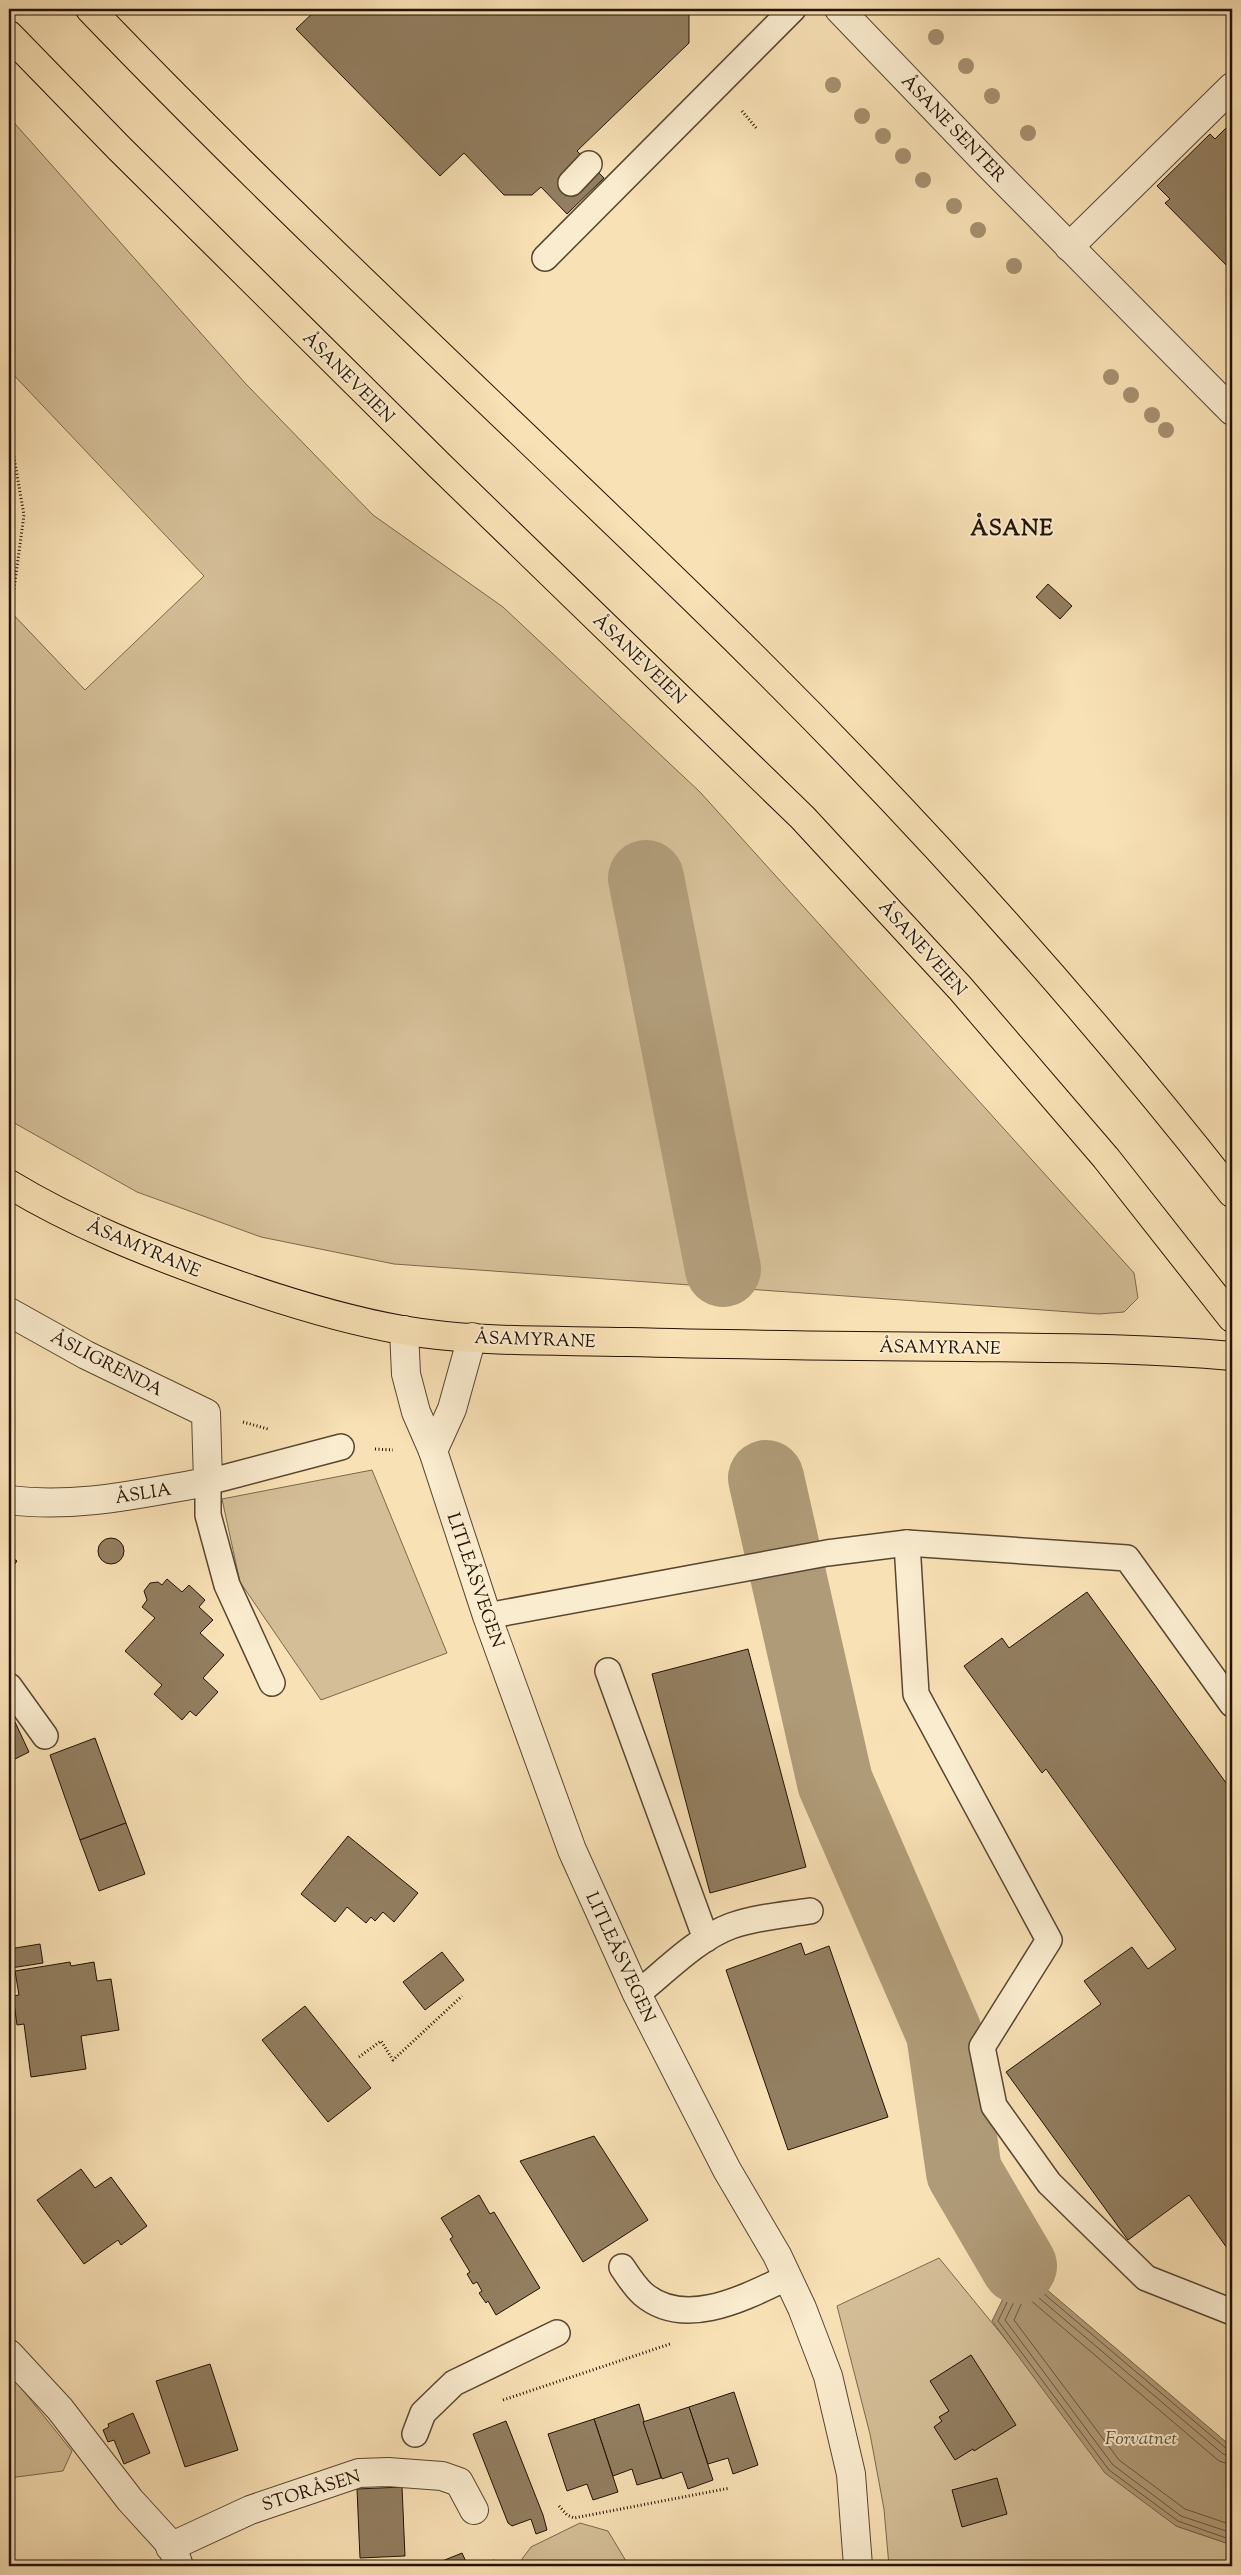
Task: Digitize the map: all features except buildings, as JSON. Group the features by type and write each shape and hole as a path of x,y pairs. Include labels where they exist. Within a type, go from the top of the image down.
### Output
{"main road":[{"path":"90,9 437,354 696,601 852,758 997,913 1158,1099 1232,1193"},
{"name":"ÅSANEVEIEN","path":"9,35 119,148 432,458 803,818 966,995 1106,1158 1232,1318"},
{"name":"ÅSAMYRANE","path":"9,1184 38,1201 104,1233 182,1266 264,1294 346,1318 404,1330 472,1337 754,1345 1090,1348 1176,1351 1232,1356"}],"street":[{"name":"ÅSANE SENTER","path":"840,9 1069,247 1232,410"},
{"path":"1069,247 1232,87"},
{"name":"ÅSLIGRENDA","path":"9,1312 86,1355 206,1413 208,1482"},
{"name":"LITLEÅSVEGEN","path":"404,1330 406,1374 416,1412 433,1451 487,1616 572,1850 637,1994 727,2170 788,2277 828,2376 851,2474 858,2566"},
{"path":"433,1451 452,1409 472,1337"},
{"name":"ÅSLIA","path":"9,1500 60,1503 92,1501 208,1482"},
{"name":"STORÅSEN","path":"9,2354 60,2409 174,2556 250,2510 359,2473 388,2472 442,2476 459,2482 474,2510"}],"lane":[{"path":"545,258 793,9"},
{"path":"571,183 589,164"},
{"path":"272,1683 227,1585 208,1515 208,1482 341,1447"},
{"path":"907,1543 916,1694 1049,1940 982,2047 994,2106 1049,2183 1146,2278 1232,2312"},
{"path":"487,1616 827,1553 907,1543 1127,1558 1232,1704"},
{"path":"608,1671 706,1939"},
{"path":"9,1686 45,1736"},
{"path":"637,1994 706,1939 730,1926 759,1918 810,1911"},
{"path":"622,2267 642,2294 657,2303 678,2310 722,2305 788,2277"},
{"path":"415,2434 423,2413 454,2383 557,2333"}],"path":[{"path":"9,429 24,515 14,589 9,598"},
{"path":"358,2057 381,2041 393,2060 462,1996"},
{"path":"502,2401 672,2344"},
{"path":"559,2506 567,2515 574,2518 730,2488"}],"shaded area":[{"path":"9,117 246,384 373,515 503,607 700,792 1134,1273 1138,1298 1124,1312 1099,1314 394,1264 261,1237 137,1192 9,1120 9,610 85,690 204,576 9,370"},
{"path":"372,1470 447,1653 321,1700 240,1582 222,1499"},
{"path":"939,2258 1029,2368 1176,2526 1232,2545 1232,2566 889,2566 884,2509 870,2434 837,2306"},
{"path":"9,2373 72,2451 63,2471 9,2478"},
{"path":"580,2523 608,2531 629,2566 525,2566 522,2559 531,2547"}],"water":[{"name":"Forvatnet","path":"1019,2266 1232,2447 1232,2545 1176,2526 1105,2473 992,2321"}],"waterway":[{"path":"646,878 723,1269"},
{"path":"766,1478 835,1782 944,2033 964,2172 1019,2266"}],"district":[{"name":"ÅSANE","path":"1012,527"}]}
